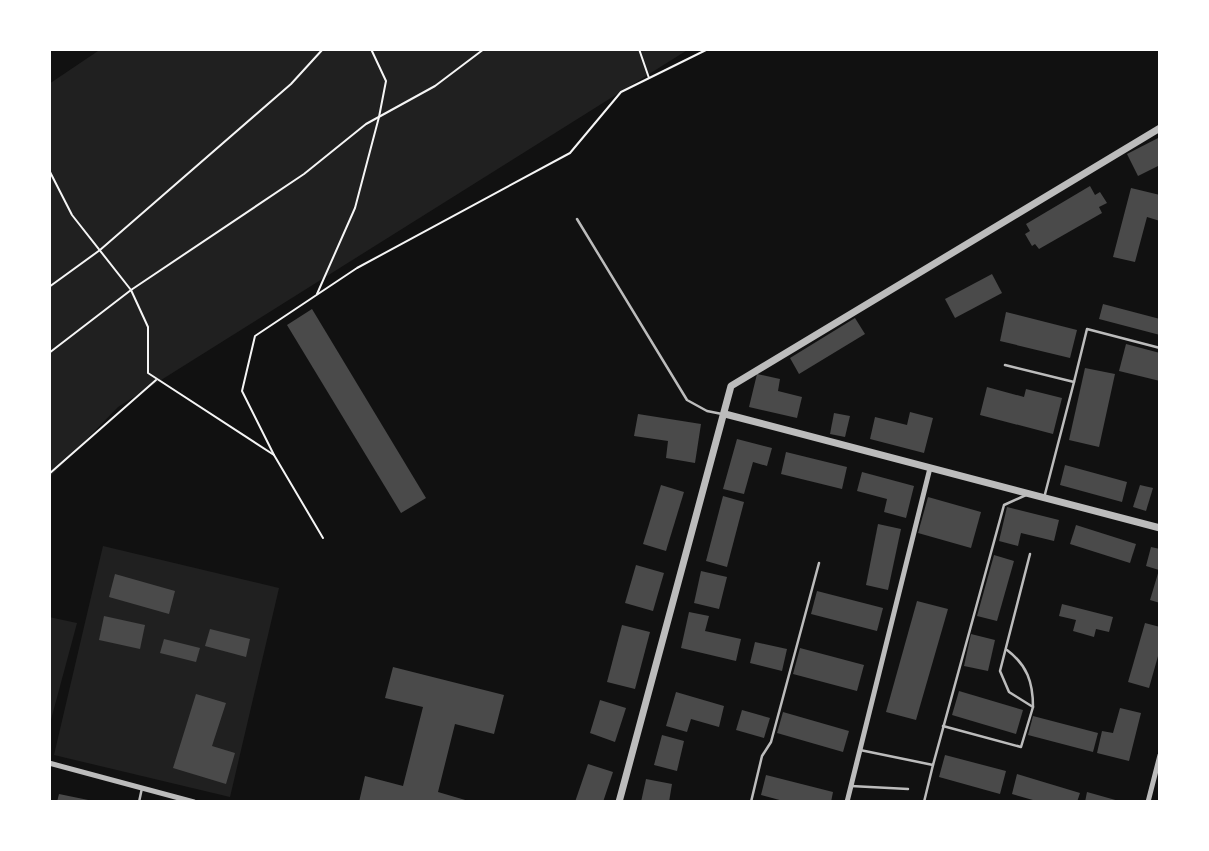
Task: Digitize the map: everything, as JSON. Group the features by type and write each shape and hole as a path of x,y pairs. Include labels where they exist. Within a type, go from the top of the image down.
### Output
{"street":[{"path":"619,802 732,386 1160,128"},
{"path":"725,414 1160,528"},
{"path":"848,802 930,468"},
{"path":"1148,802 1160,755"},
{"path":"49,763 194,802"}],"lane":[{"path":"577,219 687,400 707,411 725,414"},
{"path":"1044,498 1087,329 1160,348"},
{"path":"1005,365 1074,382"},
{"path":"924,802 1004,505 1028,494"},
{"path":"1030,554 1000,670 1002,681 1009,692 1033,707"},
{"path":"751,802 762,756 771,742 819,563"},
{"path":"943,726 1021,747 1033,707 1031,683 1026,668 1005,649"},
{"path":"860,750 933,765"},
{"path":"851,786 908,789"},
{"path":"139,802 142,788"}],"path":[{"path":"49,287 100,250 291,84 323,49"},
{"path":"316,295 355,208 379,117 386,81 371,49"},
{"path":"49,353 131,290 304,174 379,117 435,86 484,49"},
{"path":"639,49 650,78"},
{"path":"323,538 274,455 242,391 255,336 356,268 570,153 621,92 708,49"},
{"path":"49,170 72,215 131,290 148,327 148,373 274,455"},
{"path":"49,474 157,379"}],"shaded area":[{"path":"101,49 689,49 118,407 49,478 49,84"},
{"path":"103,546 279,588 230,797 54,755"},
{"path":"49,617 77,623 49,727"}],"building":[{"path":"1160,137 1160,165 1138,176 1127,154"},
{"path":"1090,186 1095,195 1100,192 1107,203 1099,207 1102,213 1039,249 1035,244 1032,246 1025,234 1030,231 1026,224"},
{"path":"1131,188 1160,195 1160,221 1147,217 1135,262 1113,257"},
{"path":"992,274 1002,293 955,318 945,299"},
{"path":"1103,304 1160,319 1160,335 1099,319"},
{"path":"312,309 426,498 401,513 287,325"},
{"path":"1006,312 1077,330 1070,358 1000,341"},
{"path":"855,318 865,334 799,374 790,358"},
{"path":"1126,344 1160,353 1160,381 1119,371"},
{"path":"1085,368 1115,374 1099,447 1069,440"},
{"path":"757,374 780,379 778,391 802,397 797,418 749,407"},
{"path":"987,387 1024,397 1026,389 1062,398 1053,434 980,415"},
{"path":"910,412 933,418 924,453 870,439 875,417 907,425"},
{"path":"834,413 850,416 845,437 830,434"},
{"path":"638,414 701,424 695,463 666,458 668,441 634,436"},
{"path":"737,439 772,448 767,466 753,462 744,494 723,489"},
{"path":"786,452 847,467 842,489 781,474"},
{"path":"1065,465 1127,482 1122,502 1060,485"},
{"path":"862,472 914,486 906,518 884,512 887,499 857,491"},
{"path":"661,485 684,492 666,551 643,544"},
{"path":"1140,485 1153,488 1146,511 1133,507"},
{"path":"723,496 744,502 727,567 706,561"},
{"path":"928,497 981,512 971,548 918,533"},
{"path":"1007,507 1059,520 1054,541 1021,533 1018,546 999,541"},
{"path":"878,524 901,529 888,590 866,585"},
{"path":"1076,525 1136,544 1130,563 1070,544"},
{"path":"1151,547 1160,549 1160,603 1150,600 1159,570 1146,566"},
{"path":"994,555 1014,561 997,621 977,616"},
{"path":"636,565 664,573 653,611 625,603"},
{"path":"701,571 727,577 719,609 694,603"},
{"path":"115,574 175,591 169,614 109,597"},
{"path":"817,591 883,608 877,631 811,614"},
{"path":"917,601 948,609 916,720 886,712"},
{"path":"1062,604 1113,617 1109,632 1096,629 1094,637 1073,631 1076,620 1059,616"},
{"path":"689,612 709,616 705,631 741,639 736,661 681,648"},
{"path":"104,616 145,625 140,649 99,640"},
{"path":"1145,623 1160,627 1160,649 1149,688 1128,682"},
{"path":"622,625 650,632 635,689 607,682"},
{"path":"210,629 250,639 246,657 205,646"},
{"path":"971,634 995,640 988,671 964,666"},
{"path":"164,639 200,648 196,662 160,653"},
{"path":"755,642 787,649 782,671 750,663"},
{"path":"800,648 864,665 857,691 793,674"},
{"path":"393,667 504,695 494,734 455,724 438,792 472,802 359,802 365,776 403,786 423,707 385,698"},
{"path":"959,691 1023,710 1016,734 952,715"},
{"path":"676,692 724,706 719,727 691,719 687,732 666,726"},
{"path":"196,694 226,703 212,746 235,753 226,784 173,768"},
{"path":"600,700 626,708 615,742 590,733"},
{"path":"1120,708 1141,713 1129,761 1097,753 1102,731 1113,733"},
{"path":"742,710 770,718 764,738 736,730"},
{"path":"783,712 849,731 843,752 777,733"},
{"path":"1033,716 1098,733 1093,752 1028,735"},
{"path":"662,735 684,741 677,771 654,765"},
{"path":"945,755 1006,771 1000,794 939,777"},
{"path":"588,764 613,772 603,802 575,802"},
{"path":"1017,774 1080,793 1077,802 1040,802 1012,794"},
{"path":"766,775 833,792 831,802 787,802 761,795"},
{"path":"646,779 672,784 669,802 641,802"},
{"path":"1087,792 1119,801 1119,802 1085,802"},
{"path":"59,794 93,801 93,802 57,802"}]}
